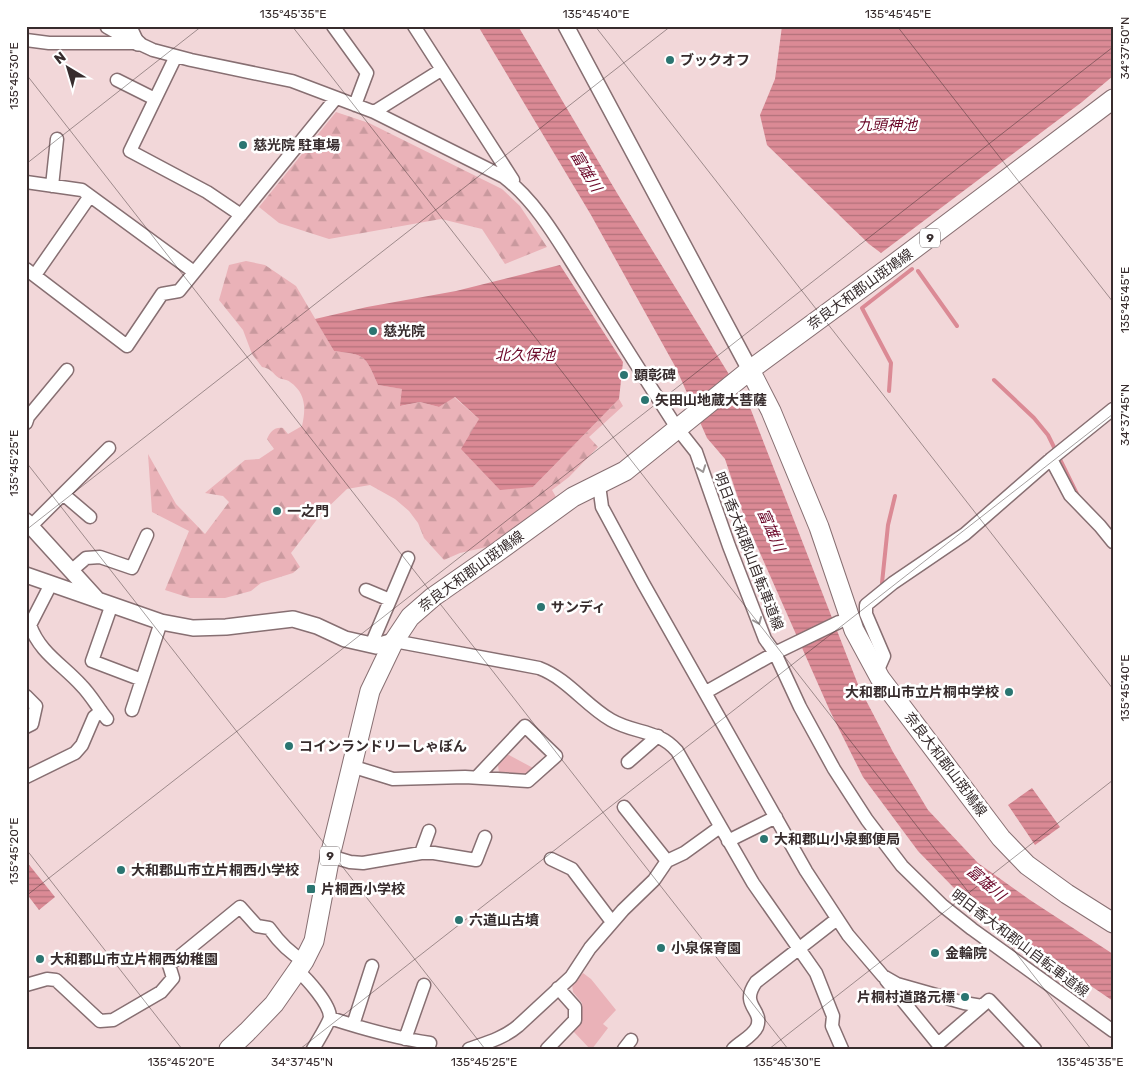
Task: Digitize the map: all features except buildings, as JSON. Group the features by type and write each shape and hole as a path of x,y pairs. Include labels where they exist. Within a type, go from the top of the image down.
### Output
{"main road":[{"name":"奈良大和郡山斑鳩線","path":"229,1049 274,1004 301,966 314,941 330,856 370,691 394,641 410,617 433,597 573,496 625,471 748,372 1113,99"},
{"name":"奈良大和郡山斑鳩線","path":"748,372 771,412 819,527 854,630 877,672 1001,838 1027,865 1067,894 1113,923"}],"street":[{"path":"108,26 153,50 292,81 374,112 504,177 517,186"},
{"path":"130,26 138,42"},
{"path":"332,26 367,73 355,105"},
{"path":"414,26 517,186"},
{"path":"566,26 748,372"},
{"path":"26,40 49,43 138,42"},
{"path":"176,56 130,151 207,192 241,215"},
{"path":"374,112 441,70"},
{"path":"117,80 155,99"},
{"path":"90,196 31,272 130,348 162,294 178,291 241,215 274,168 336,98"},
{"path":"52,186 57,139"},
{"path":"26,182 82,190 194,272"},
{"name":"明日香大和郡山自転車道線","path":"517,186 561,244 696,452 726,539 765,639 775,653 796,699 834,769 868,820 902,866 943,906 972,930 1113,1030"},
{"path":"26,423 28,416 68,370"},
{"path":"877,672 884,656 866,614 866,605 894,583 965,534 1055,455 1113,409"},
{"path":"107,608 29,524 63,494 109,448"},
{"path":"1055,455 1070,495 1113,542"},
{"path":"599,485 602,507 674,638 806,871 848,935 938,1044 989,1000 1036,1049"},
{"path":"63,494 90,517"},
{"path":"71,571 86,558 100,557 132,568 147,535"},
{"path":"371,645 408,558"},
{"path":"26,576 51,584 159,628 226,627 293,619 316,626 345,639 371,645 376,646 394,641 539,668 552,673 613,722 658,736 668,741 677,751 720,827 734,838 753,883 816,974 834,1016 832,1026 842,1049"},
{"path":"26,777 75,753 82,746 94,717 104,715 81,685 42,647 28,627 51,584"},
{"path":"366,590 390,600"},
{"path":"107,608 92,661 142,680"},
{"path":"706,692 775,653 839,622"},
{"path":"132,710 159,628"},
{"path":"26,696 36,706 32,724 26,727"},
{"path":"351,766 393,778 476,778 528,781 556,756 525,726 476,778"},
{"path":"628,762 658,736"},
{"path":"624,807 668,861"},
{"path":"734,838 776,817"},
{"path":"470,1049 511,1033 571,977 590,948 612,922 654,880 668,861 684,853 720,827"},
{"path":"420,852 429,831"},
{"path":"330,856 350,862 363,863 420,852 476,860 485,837"},
{"path":"552,859 572,870 612,922"},
{"path":"26,985 47,979 56,980 100,1021 113,1020 161,992 173,978 169,965 240,907 257,926 269,928 292,955 301,966 328,1011 330,1018 313,1049"},
{"path":"733,1049 757,1028 758,1019 749,999 750,991 756,982 838,919"},
{"path":"353,1025 372,966"},
{"path":"883,976 897,984 964,1003 982,1006"},
{"path":"404,1039 424,985"},
{"path":"547,1049 575,1020 575,1007 558,988"},
{"path":"330,1018 373,1032 430,1043 428,1049"}],"green space":[{"path":"336,112 369,123 502,189 520,206 547,247 505,264 482,229 441,219 329,239 279,223 259,207"},
{"path":"246,261 265,265 296,286 334,351 353,354 363,358 367,362 378,385 403,389 401,406 420,402 439,407 454,397 479,419 533,487 619,399 623,406 589,437 598,447 569,477 552,490 556,497 487,547 460,553 444,560 424,538 418,523 409,511 395,499 370,485 347,489 322,513 291,553 300,567 293,573 261,583 251,591 225,598 190,598 165,590 189,531 152,512 148,454 176,504 205,534 229,502 223,496 205,493 245,460 259,459 274,449 267,439 273,430 283,428 288,434 302,426 304,402 299,391 289,381 279,378 270,370 262,367 252,354 243,330 219,300 229,265"},
{"path":"507,754 535,769 527,774 499,773 498,765"},
{"path":"583,973 591,979 616,1010 603,1024 608,1028 592,1049 573,1031 582,1022 582,1003 573,992 572,984"}],"water":[{"name":"富雄川","path":"478,26 518,26 617,193 751,410 859,687 893,752 928,810 978,863 1030,900 1113,954 1113,1001 1015,934 953,887 918,851 863,777 830,711 745,519 725,459 707,438 676,368 591,215"},
{"name":"九頭神池","path":"782,26 1113,26 1113,76 1082,102 881,253 869,244 767,145 760,115 775,79"},
{"name":"北久保池","path":"560,265 623,362 619,399 533,487 500,490 461,449 479,419 455,397 439,407 420,402 400,406 402,389 378,385 367,362 363,358 353,354 334,351 315,319 367,307 456,291"},
{"path":"1032,788 1060,827 1035,845 1008,805"},
{"path":"26,861 55,897 39,910 26,893"}],"waterway":[{"path":"889,391 891,363 862,308 912,269"},
{"path":"918,271 957,326"},
{"path":"994,380 1034,418 1048,435 1078,496"},
{"path":"882,583 888,525 895,496"}],"place":[{"name":"ブックオフ","path":"670,60"},
{"name":"慈光院 駐車場","path":"243,145"},
{"name":"慈光院","path":"373,331"},
{"name":"顕彰碑","path":"624,375"},
{"name":"矢田山地蔵大菩薩","path":"645,400"},
{"name":"一之門","path":"277,511"},
{"name":"サンディ","path":"541,607"},
{"name":"大和郡山市立片桐中学校","path":"1009,692"},
{"name":"コインランドリーしゃぼん","path":"289,746"},
{"name":"大和郡山小泉郵便局","path":"764,839"},
{"name":"大和郡山市立片桐西小学校","path":"121,870"},
{"name":"片桐西小学校","path":"311,889"},
{"name":"六道山古墳","path":"459,920"},
{"name":"小泉保育園","path":"661,948"},
{"name":"金輪院","path":"935,953"},
{"name":"大和郡山市立片桐西幼稚園","path":"40,959"},
{"name":"片桐村道路元標","path":"965,997"}]}
